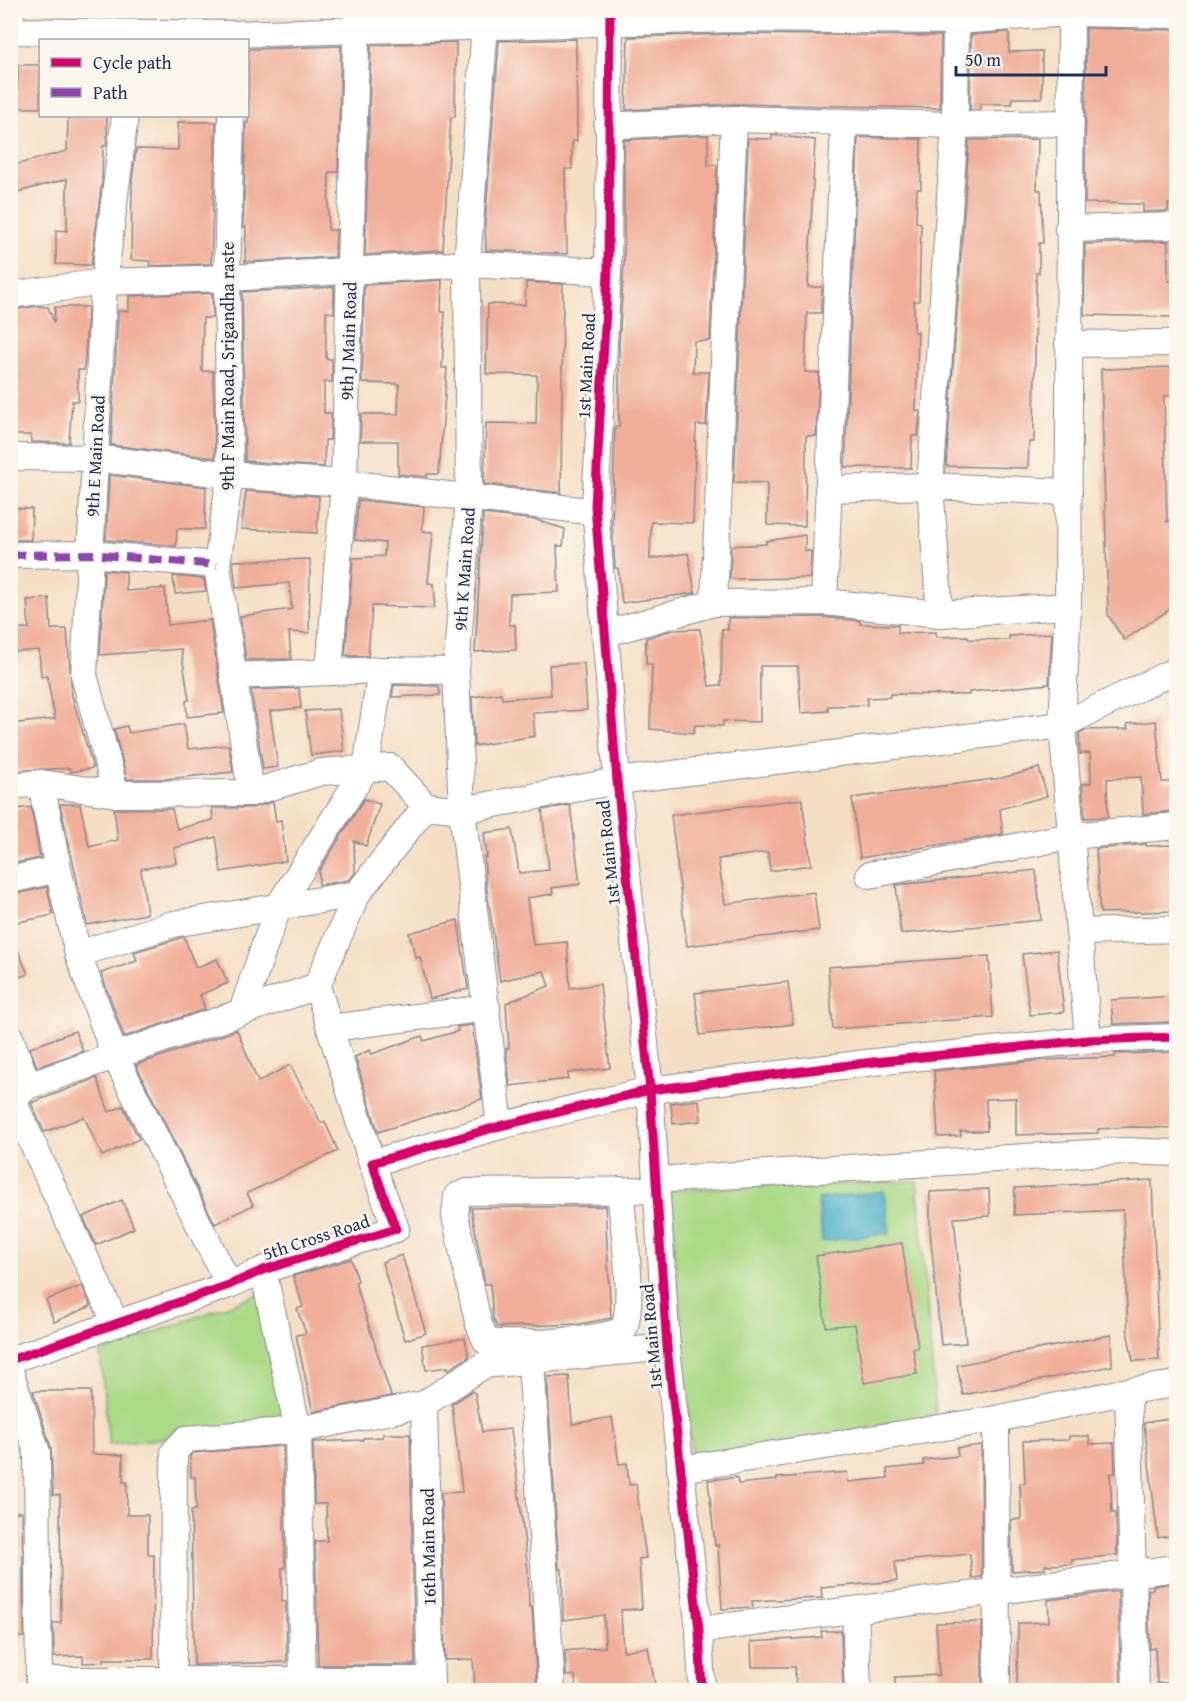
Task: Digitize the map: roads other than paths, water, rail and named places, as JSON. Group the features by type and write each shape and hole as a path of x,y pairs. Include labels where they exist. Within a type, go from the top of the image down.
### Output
{"street":[{"path":"11,10 10,31 233,28 357,21 732,15 956,16 1071,12 1176,15"},
{"path":"1071,12 1068,229 1068,606 1062,725 1088,1040"},
{"path":"940,614 930,486 955,124 956,16"},
{"name":"1st Main Road","path":"609,17 608,272 597,512 617,781 650,1090 667,1347 699,1630 702,1690"},
{"name":"9th K Main Road","path":"486,19 467,264 470,497 456,670 462,810 500,1126"},
{"name":"9th J Main Road","path":"329,672 344,483 357,21"},
{"name":"9th E Main Road","path":"116,794 84,675 104,282 125,117"},
{"name":"9th F Main Road, Srigandha raste","path":"231,117 227,278 230,475 217,565 250,793"},
{"path":"607,126 734,119 844,123 1071,123"},
{"path":"714,603 734,119"},
{"path":"824,602 844,123"},
{"path":"1068,229 1176,226"},
{"path":"10,295 104,282 350,272 467,264 608,272"},
{"path":"1068,344 1176,343"},
{"path":"10,457 95,458 230,475 344,483 597,512"},
{"path":"828,489 930,486 1069,492"},
{"path":"10,555 90,554 217,565"},
{"path":"607,633 714,603 824,602 940,614 1068,606"},
{"path":"242,1011 278,907 366,768 381,670"},
{"path":"233,676 381,670 456,670"},
{"path":"10,786 42,783 116,794 250,793 321,772 390,767 426,806 462,810 617,781 1062,725 1176,670"},
{"path":"42,783 57,869 78,954 114,1054 230,1285"},
{"path":"426,806 357,894 317,986 372,1163 500,1126 650,1090 874,1062 1088,1040 1176,1037"},
{"path":"869,875 1071,837 1176,826"},
{"path":"10,880 57,869"},
{"path":"78,954 172,924 357,894"},
{"path":"1079,932 1176,929"},
{"path":"17,1096 114,1054 317,986"},
{"path":"330,1028 487,1008"},
{"path":"10,1037 17,1096 116,1324"},
{"path":"620,1190 627,1289 627,1320 624,1329 606,1336 506,1344 486,1341 481,1334 455,1216 457,1196 467,1192 620,1190 656,1184 1124,1151 1176,1154"},
{"name":"5th Cross Road","path":"10,1360 230,1285 263,1270 396,1229 372,1163"},
{"path":"263,1270 298,1430 303,1686"},
{"path":"173,1686 174,1452 186,1440 298,1430 424,1404 484,1365 667,1347"},
{"path":"531,1361 552,1690"},
{"path":"10,1371 37,1452 39,1685 431,1685"},
{"path":"680,1470 996,1419 1128,1391 1176,1384"},
{"path":"1128,1391 1136,1690"},
{"name":"16th Main Road","path":"424,1404 431,1685"},
{"path":"996,1419 997,1690"},
{"path":"699,1630 1176,1568"},
{"path":"855,1610 858,1690"}],"water":[{"path":"884,1191 890,1233 822,1242 818,1199"}]}
